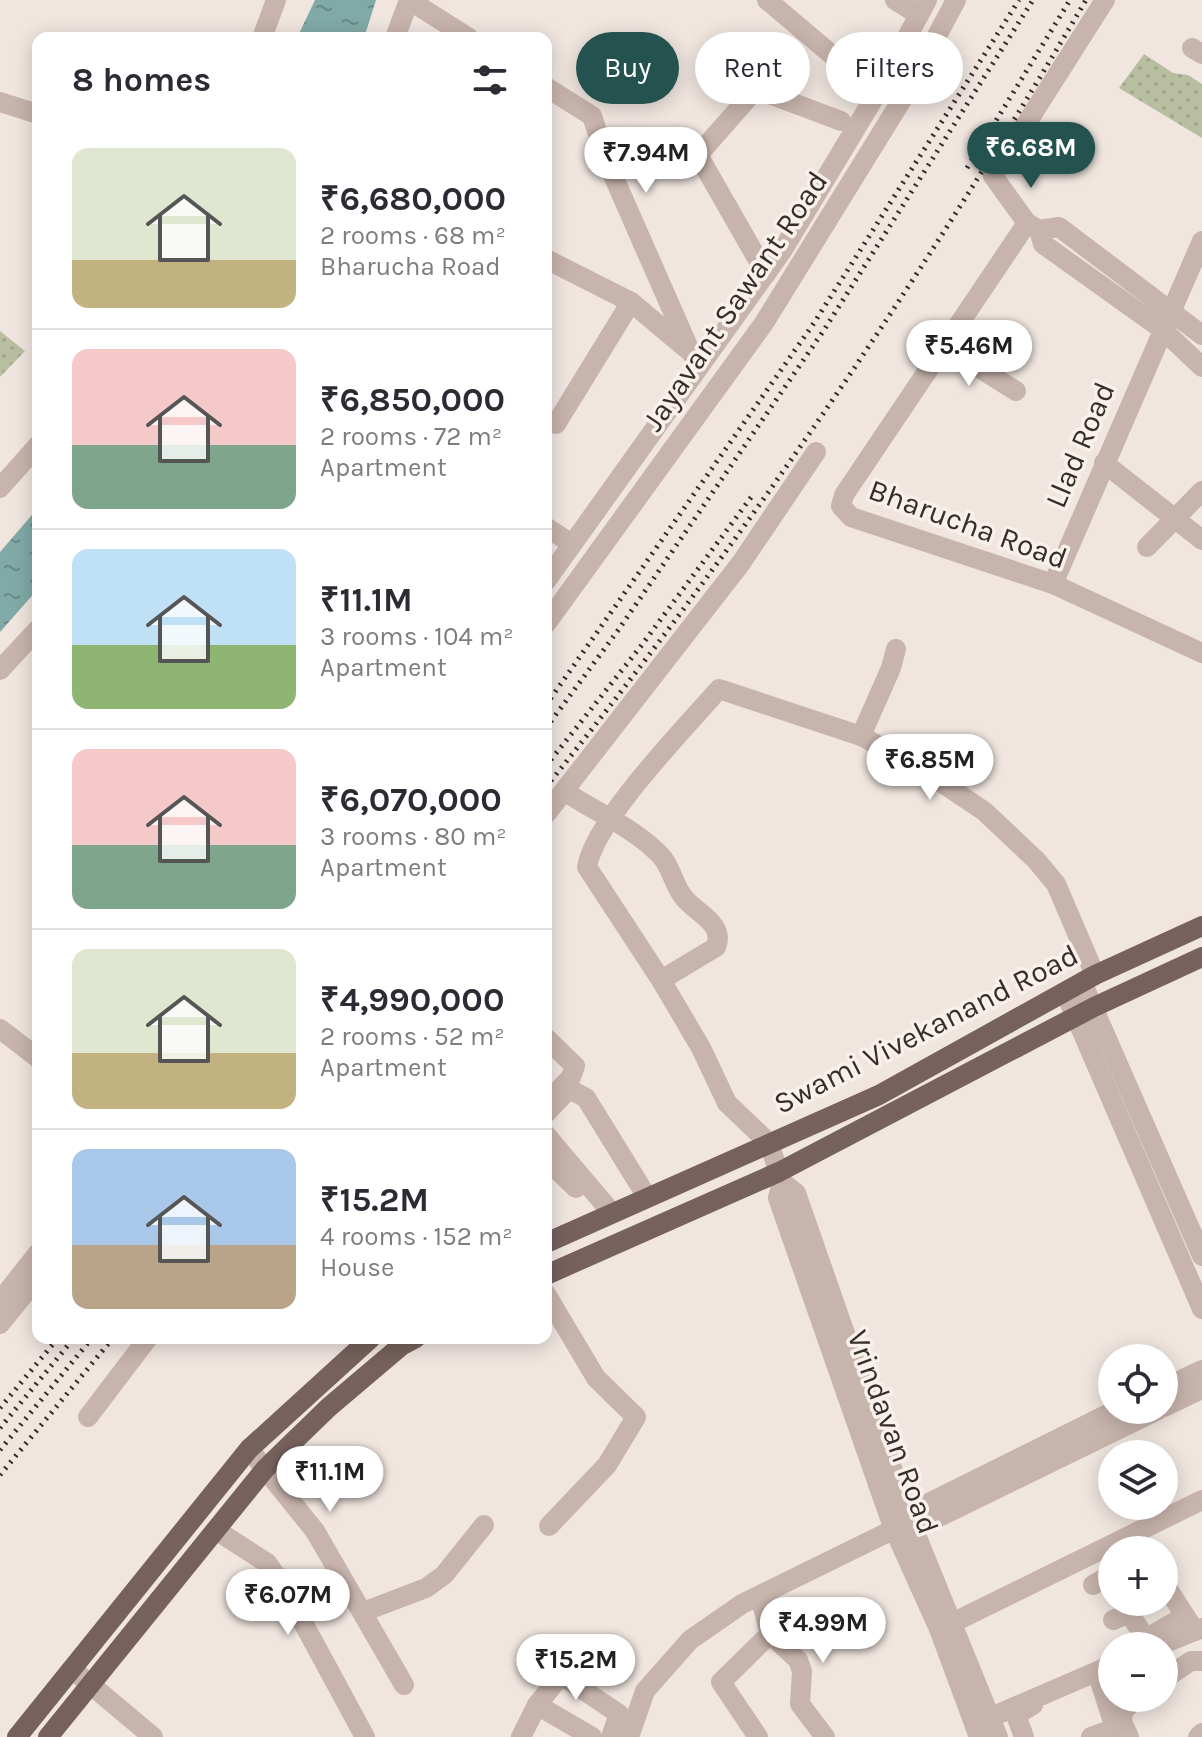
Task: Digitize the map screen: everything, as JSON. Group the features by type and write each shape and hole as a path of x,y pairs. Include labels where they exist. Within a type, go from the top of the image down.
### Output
{"main road":[{"name":"Swami Vivekanand Road","path":"552,1238 879,1095 1081,983 1202,926"},
{"name":"Swami Vivekanand Road","path":"552,1272 780,1177 887,1115 1085,1012 1202,957"},
{"path":"17,1737 249,1449 364,1344"},
{"path":"48,1737 90,1681 265,1469 329,1407 405,1344"},
{"path":"135,1591 154,1605"}],"street":[{"path":"264,32 276,0"},
{"path":"397,32 409,0 460,32"},
{"path":"767,0 826,50"},
{"path":"895,0 923,8 910,32"},
{"name":"Jayavant Sawant Road","path":"552,616 764,323 908,90 956,0"},
{"path":"1105,0 993,176 1033,226 1043,244 1162,329 1202,367"},
{"path":"766,274 698,155 756,89 841,121"},
{"path":"552,91 592,116 608,164 697,358"},
{"path":"0,102 32,112"},
{"path":"552,572 697,358 766,274 870,104"},
{"path":"1033,226 1059,227 1202,335"},
{"name":"Bharucha Road","path":"1033,226 844,495 841,506 851,517 1053,584 1202,653"},
{"name":"Llad Road","path":"1053,584 1202,241"},
{"path":"552,262 631,302 724,378"},
{"path":"556,424 631,302"},
{"path":"946,347 1016,391"},
{"path":"1137,423 1107,465 1202,540"},
{"path":"0,488 32,452"},
{"path":"552,806 741,563 816,452"},
{"path":"1147,547 1202,491"},
{"path":"552,531 572,544"},
{"path":"0,670 32,635"},
{"path":"861,736 891,668 896,649"},
{"path":"769,1143 727,1103 701,1048 661,980 587,867 592,849 611,819 719,689 861,736 918,767 984,811 1036,860 1056,884 1081,983 1085,1012 1202,1309"},
{"path":"564,791 611,819 662,857 682,896 715,925 719,934 716,947 661,980"},
{"path":"1085,1012 1202,1256"},
{"path":"0,1029 32,1053"},
{"path":"552,1044 575,1066 571,1077 552,1097"},
{"path":"552,1107 565,1093 573,1091 586,1098 647,1197"},
{"path":"879,1095 887,1115"},
{"path":"552,1143 608,1215"},
{"name":"Vrindavan Road","path":"769,1143 780,1177 778,1198 909,1521 984,1730"},
{"path":"552,1164 608,1215"},
{"path":"0,1301 32,1261"},
{"path":"0,1324 32,1284"},
{"path":"549,1526 607,1465 636,1417 596,1378 552,1304"},
{"path":"88,1417 143,1344"},
{"path":"1178,1381 1202,1370"},
{"path":"1178,1400 1202,1389"},
{"path":"629,1737 645,1691 690,1640 742,1604 909,1521 935,1519 1098,1420"},
{"path":"1016,1468 1124,1424"},
{"path":"249,1449 315,1531 404,1685"},
{"path":"947,1626 1202,1500"},
{"path":"363,1612 426,1588 444,1575 484,1525"},
{"path":"216,1530 267,1563 281,1582 365,1737"},
{"path":"1093,1585 1098,1582"},
{"path":"760,1596 770,1634 798,1660 802,1671 800,1704 825,1737"},
{"path":"1113,1620 1129,1613 1142,1633 1149,1637 1194,1625 1178,1603"},
{"path":"758,1737 721,1682 770,1634"},
{"path":"1178,1670 1191,1661 1202,1661"},
{"path":"72,1669 155,1732"},
{"path":"984,1730 1098,1674"},
{"path":"1024,1737 1016,1715 1021,1709 1098,1674"},
{"path":"521,1737 537,1705 561,1675 619,1714 611,1737"},
{"path":"537,1705 592,1737"},
{"path":"1091,1737 1114,1725 1111,1712"},
{"path":"1123,1712 1122,1722 1129,1737"}],"green space":[{"path":"1144,54 1173,73 1188,75 1202,84 1202,138 1119,88"},
{"path":"0,331 25,351 0,377"}],"water":[{"path":"315,0 376,0 366,32 300,32"},
{"path":"32,515 32,596 0,632 0,552"}],"railway":[{"path":"552,696 814,323 1019,0"},
{"path":"552,720 619,629 824,330 1033,0"},
{"path":"967,168 1070,0"},
{"path":"552,779 692,598 830,403 962,204 1086,0"},
{"path":"552,758 641,646 752,496"},
{"path":"0,1408 53,1344"},
{"path":"0,1428 69,1344"},
{"path":"0,1450 87,1344"},
{"path":"0,1475 108,1344"}]}
